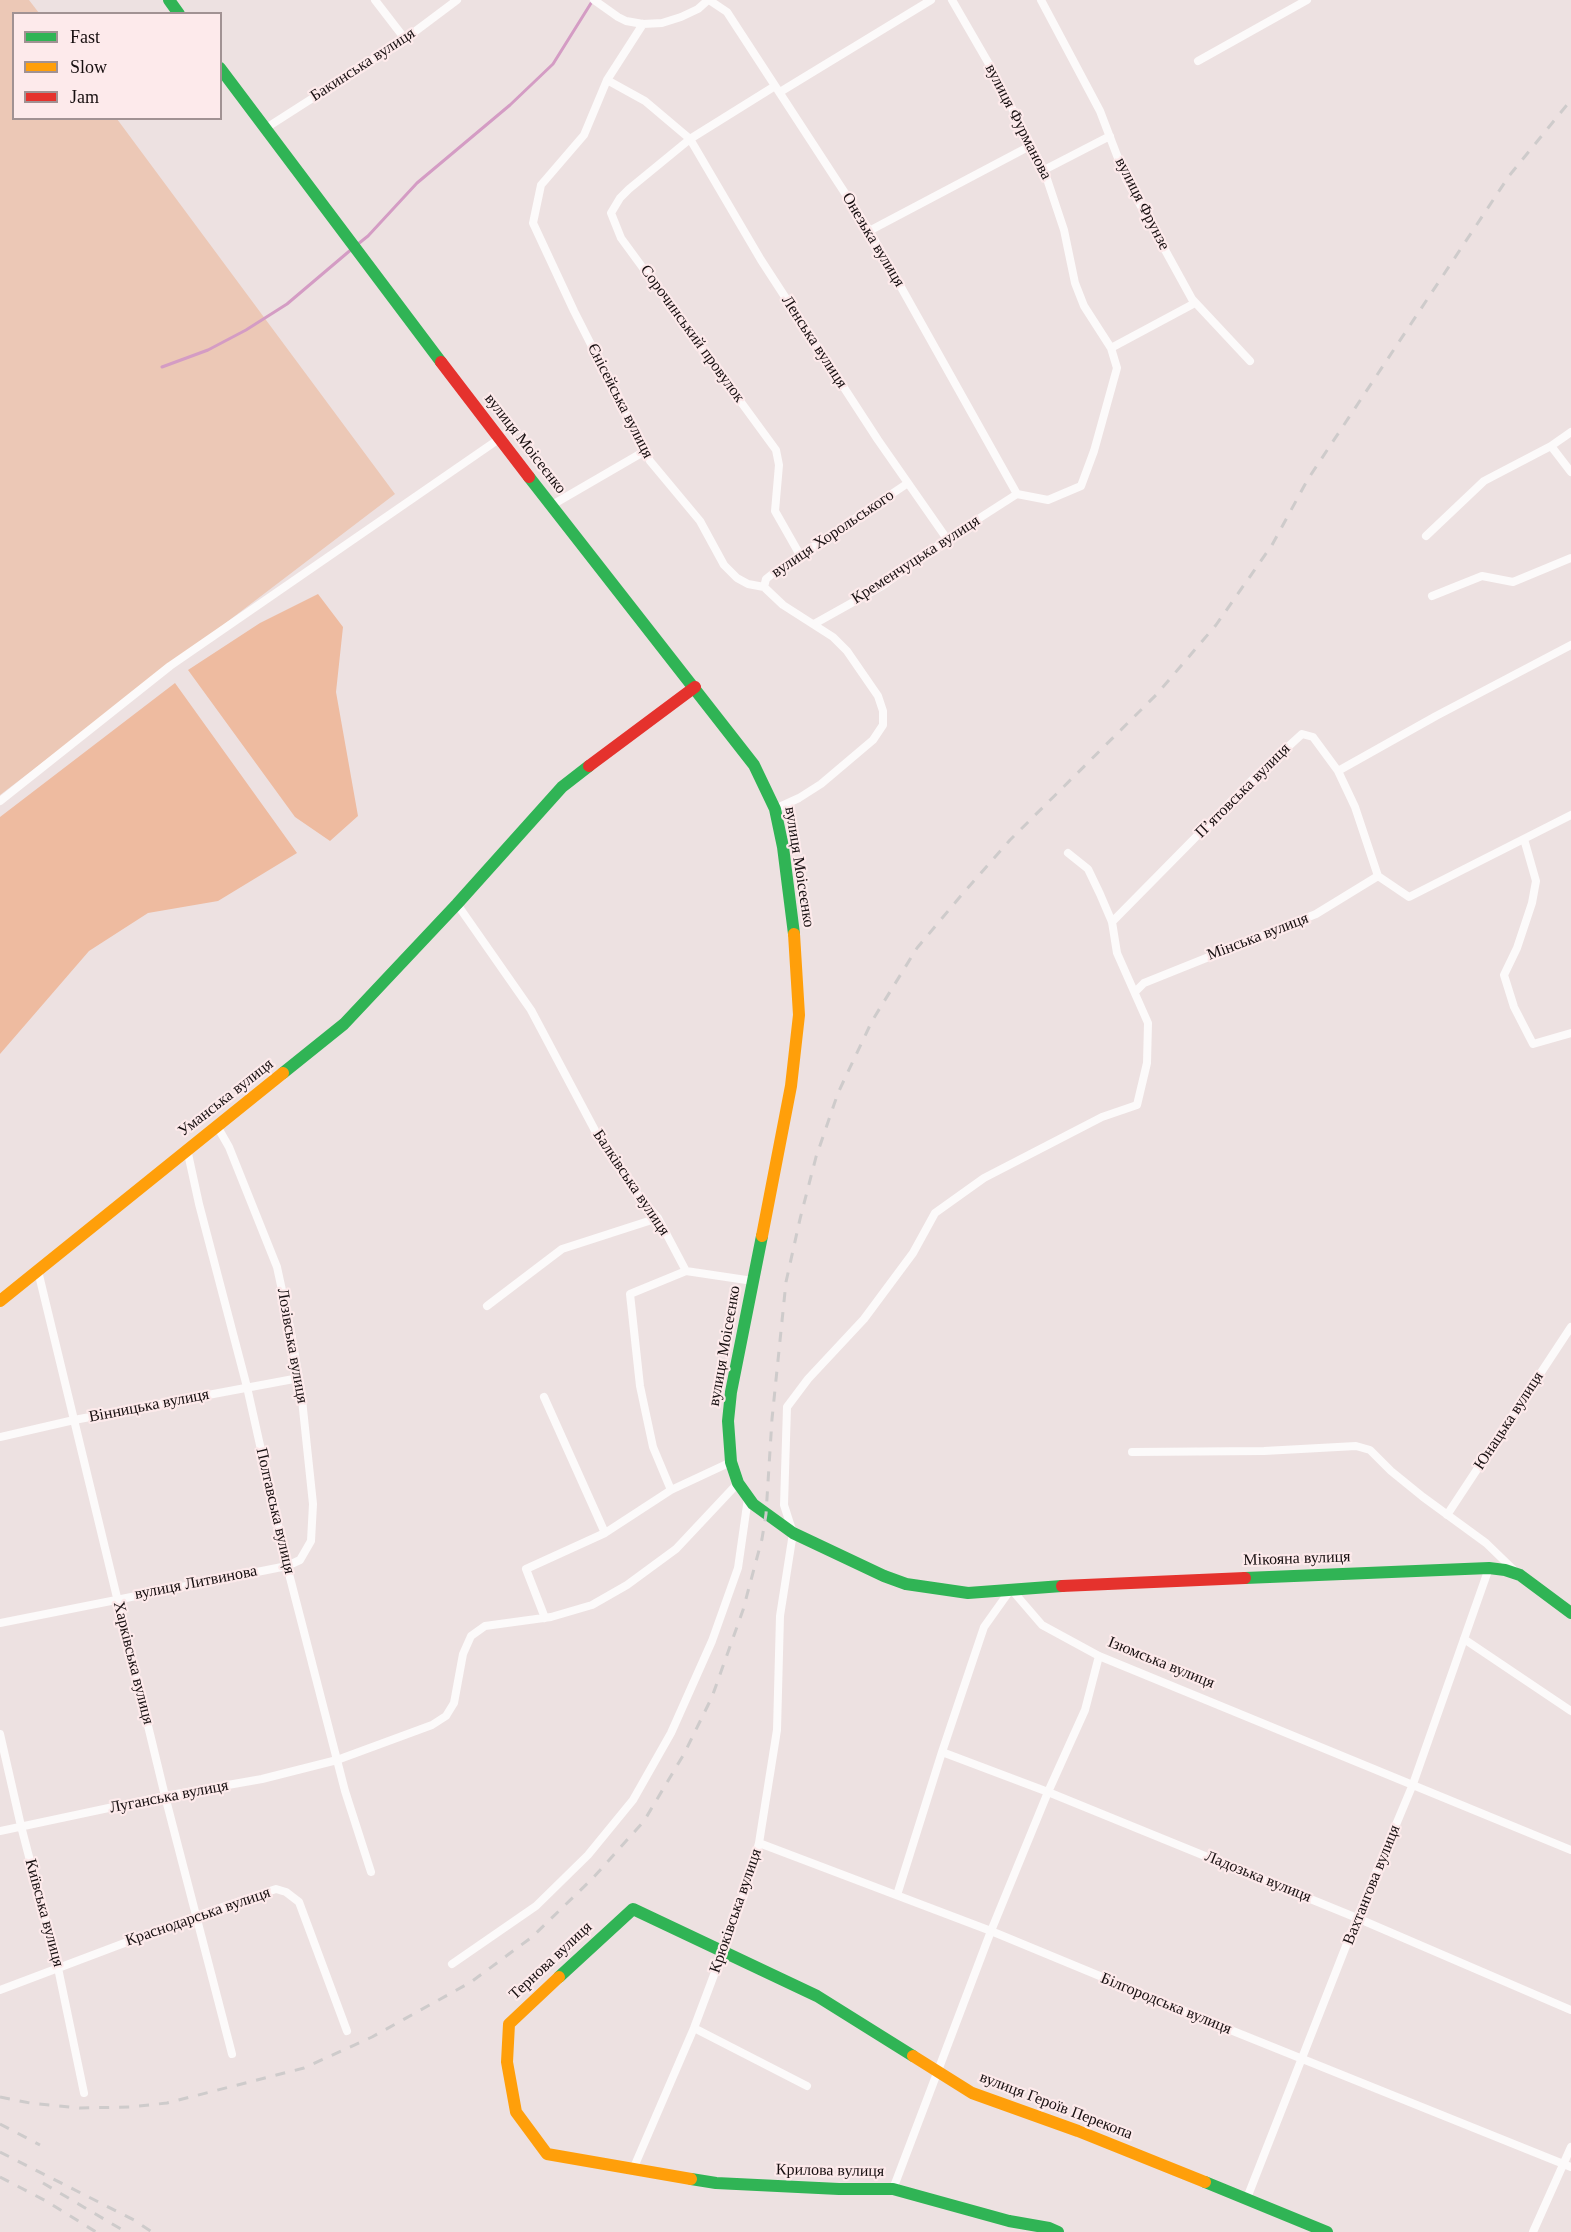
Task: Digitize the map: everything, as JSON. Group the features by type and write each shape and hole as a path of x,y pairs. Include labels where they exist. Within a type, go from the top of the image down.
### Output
{"street":[{"path":"375,0 405,39"},
{"name":"Бакинська вулиця","path":"266,128 405,39 458,0"},
{"path":"594,0 626,21 643,24 662,23 681,17 698,9 709,0"},
{"name":"Онезька вулиця","path":"709,0 717,3 727,12 869,231 1017,494"},
{"path":"690,139 931,0"},
{"name":"вулиця Фурманова","path":"952,0 989,64 1044,170 1064,230 1075,283 1084,306 1111,348"},
{"name":"вулиця Фрунзе","path":"1041,0 1100,111 1126,179 1195,303 1250,361"},
{"path":"1198,61 1307,0"},
{"path":"607,80 643,24"},
{"path":"222,71 266,128"},
{"name":"Ленська вулиця","path":"607,80 645,101 690,139 761,260 878,440 947,539"},
{"name":"Єнісейська вулиця","path":"607,80 584,135 541,185 533,223 573,311 650,461 700,521 724,565 737,578 764,588 783,605 814,624 848,651 868,678 883,711 883,725 873,740 821,784 775,809"},
{"name":"вулиця Моісеєнко","path":"266,128 499,439 754,765 775,809 783,847 796,951 799,1015 791,1086 731,1392 728,1421 731,1462 738,1483 751,1501"},
{"path":"1044,170 1110,136"},
{"name":"Сорочинський провулок","path":"690,139 629,189 611,213 621,238 776,450 779,465 775,511 800,555"},
{"path":"869,231 1030,146"},
{"path":"1017,494 1048,500 1081,486 1094,451 1117,368 1111,348 1195,303"},
{"path":"1425,536 1484,481 1551,446 1571,432"},
{"path":"0,801 170,666 499,439"},
{"path":"1551,446 1571,472"},
{"path":"552,505 645,451"},
{"name":"вулиця Хорольського","path":"764,588 766,579 908,483"},
{"name":"Кременчуцька вулиця","path":"814,624 882,586 947,539 1017,494"},
{"path":"1432,596 1482,576 1513,582 1571,558"},
{"path":"1571,645 1338,771 1355,807 1378,876 1409,897 1571,815"},
{"name":"Уманська вулиця","path":"0,1301 344,1024 457,904 562,787 695,687"},
{"name":"П’ятовська вулиця","path":"1112,922 1256,776 1302,734 1313,737 1338,771"},
{"path":"1524,839 1536,881 1532,903 1504,975 1514,1007 1533,1044 1571,1033"},
{"path":"793,1533 784,1505 787,1407 808,1379 864,1319 913,1253 935,1213 984,1178 1102,1117 1137,1105 1147,1063 1148,1023 1117,953 1112,922 1088,869 1068,853"},
{"name":"Мінська вулиця","path":"1135,992 1144,982 1316,914 1378,876"},
{"name":"Балківська вулиця","path":"457,904 531,1010 599,1138 635,1191 658,1218 686,1271"},
{"name":"Лозівська вулиця","path":"218,1126 229,1147 277,1267 299,1378 313,1504 311,1541 300,1560 287,1566"},
{"name":"Полтавська вулиця","path":"188,1149 247,1387 287,1566 337,1760 370,1872"},
{"path":"487,1306 562,1249 658,1218"},
{"name":"Харківська вулиця","path":"38,1271 165,1796 232,2054"},
{"path":"671,1490 653,1447 640,1386 630,1293 686,1271 753,1281"},
{"name":"Юнацька вулиця","path":"1447,1515 1571,1327"},
{"name":"Вінницька вулиця","path":"0,1437 74,1420 299,1378"},
{"path":"544,1397 605,1533"},
{"path":"1132,1452 1263,1451 1356,1446 1370,1450 1391,1471 1486,1543 1520,1575"},
{"path":"731,1462 671,1490 605,1533 526,1569 545,1618 592,1605 627,1585 676,1549 738,1483"},
{"path":"452,1964 536,1906 588,1855 633,1800 671,1732 712,1641 738,1568 751,1501 793,1533 906,1584 948,1592 968,1593 1011,1589"},
{"name":"Крюківська вулиця","path":"634,2168 694,2028 744,1895 759,1843 777,1730 780,1616 793,1533"},
{"name":"вулиця Литвинова","path":"0,1623 287,1566"},
{"name":"Мікояна вулиця","path":"1011,1589 1488,1568 1506,1570 1520,1575 1571,1613"},
{"name":"Вахтангова вулиця","path":"1246,2198 1357,1918 1413,1784 1488,1568"},
{"path":"897,1896 984,1627 1011,1589"},
{"name":"Ізюмська вулиця","path":"1011,1589 1042,1625 1099,1656 1571,1850"},
{"name":"Луганська вулиця","path":"0,1831 165,1796 262,1779 337,1760 432,1725 446,1716 454,1703 463,1654 471,1636 485,1626 545,1618"},
{"path":"1464,1639 1571,1711"},
{"path":"893,2189 991,1931 1048,1791 1085,1710 1099,1656"},
{"name":"Київська вулиця","path":"0,1734 58,1968 84,2093"},
{"name":"Ладозька вулиця","path":"942,1752 1048,1791 1357,1918 1571,2010"},
{"name":"Білгородська вулиця","path":"759,1843 991,1931 1222,2028 1303,2058 1567,2165"},
{"name":"Краснодарська вулиця","path":"0,1990 196,1916 276,1889 286,1892 299,1902 347,2031"},
{"name":"Тернова вулиця","path":"634,2168 547,2154 516,2112 507,2062 509,2024 633,1909 723,1950"},
{"name":"вулиця Героїв Перекопа","path":"723,1950 817,1996 972,2093 1078,2131 1327,2232"},
{"path":"694,2028 807,2086"},
{"path":"1533,2232 1567,2165 1571,2146"},
{"name":"Крилова вулиця","path":"634,2168 716,2183 839,2189 893,2189 1058,2232"}],"shaded area":[{"path":"0,0 29,0 38,12 12,12 12,120 118,120 395,494 0,795"},
{"path":"318,594 343,627 336,692 358,816 330,841 295,817 188,670 260,623"},
{"path":"175,683 297,853 218,901 148,913 89,951 0,1054 0,817"}],"waterway":[{"path":"358,244 417,183 510,105 553,64 593,0"},
{"path":"162,367 208,350 246,330 287,304 353,248"}],"railway":[{"path":"0,2097 30,2103 80,2108 130,2107 167,2103 304,2068 372,2037 471,1982 532,1937 593,1878 644,1821 684,1754 712,1697 743,1610 762,1539 766,1514 772,1419 786,1282 816,1157 838,1093 872,1021 917,948 959,898 1010,840 1157,694 1216,625 1272,545 1308,479 1509,176 1571,100"},
{"path":"0,2124 40,2145"},
{"path":"0,2152 134,2220 152,2232"},
{"path":"0,2177 46,2201 96,2232"},
{"path":"43,2183 126,2232"}],"traffic: fast":[{"path":"169,0 178,12"},
{"path":"222,71 441,362"},
{"path":"529,477 754,765 775,809 783,847 794,934"},
{"path":"283,1073 344,1024 457,904 562,787 589,766"},
{"path":"762,1236 731,1392 728,1421 731,1462 738,1483 753,1504 793,1533 906,1584 968,1593 1062,1586"},
{"path":"1245,1578 1489,1568 1520,1575 1571,1613"},
{"path":"559,1977 633,1909 817,1996 913,2056"},
{"path":"691,2179 716,2183 839,2189 893,2189 1058,2232"},
{"path":"1205,2182 1327,2232"}],"traffic: slow":[{"path":"762,1236 791,1086 799,1015 794,934"},
{"path":"0,1301 283,1073"},
{"path":"559,1977 509,2024 507,2062 516,2112 547,2154 691,2179"},
{"path":"913,2056 972,2093 1078,2131 1205,2182"}],"traffic: jam":[{"path":"441,362 529,477"},
{"path":"589,766 695,687"},
{"path":"1062,1586 1245,1578"}]}
